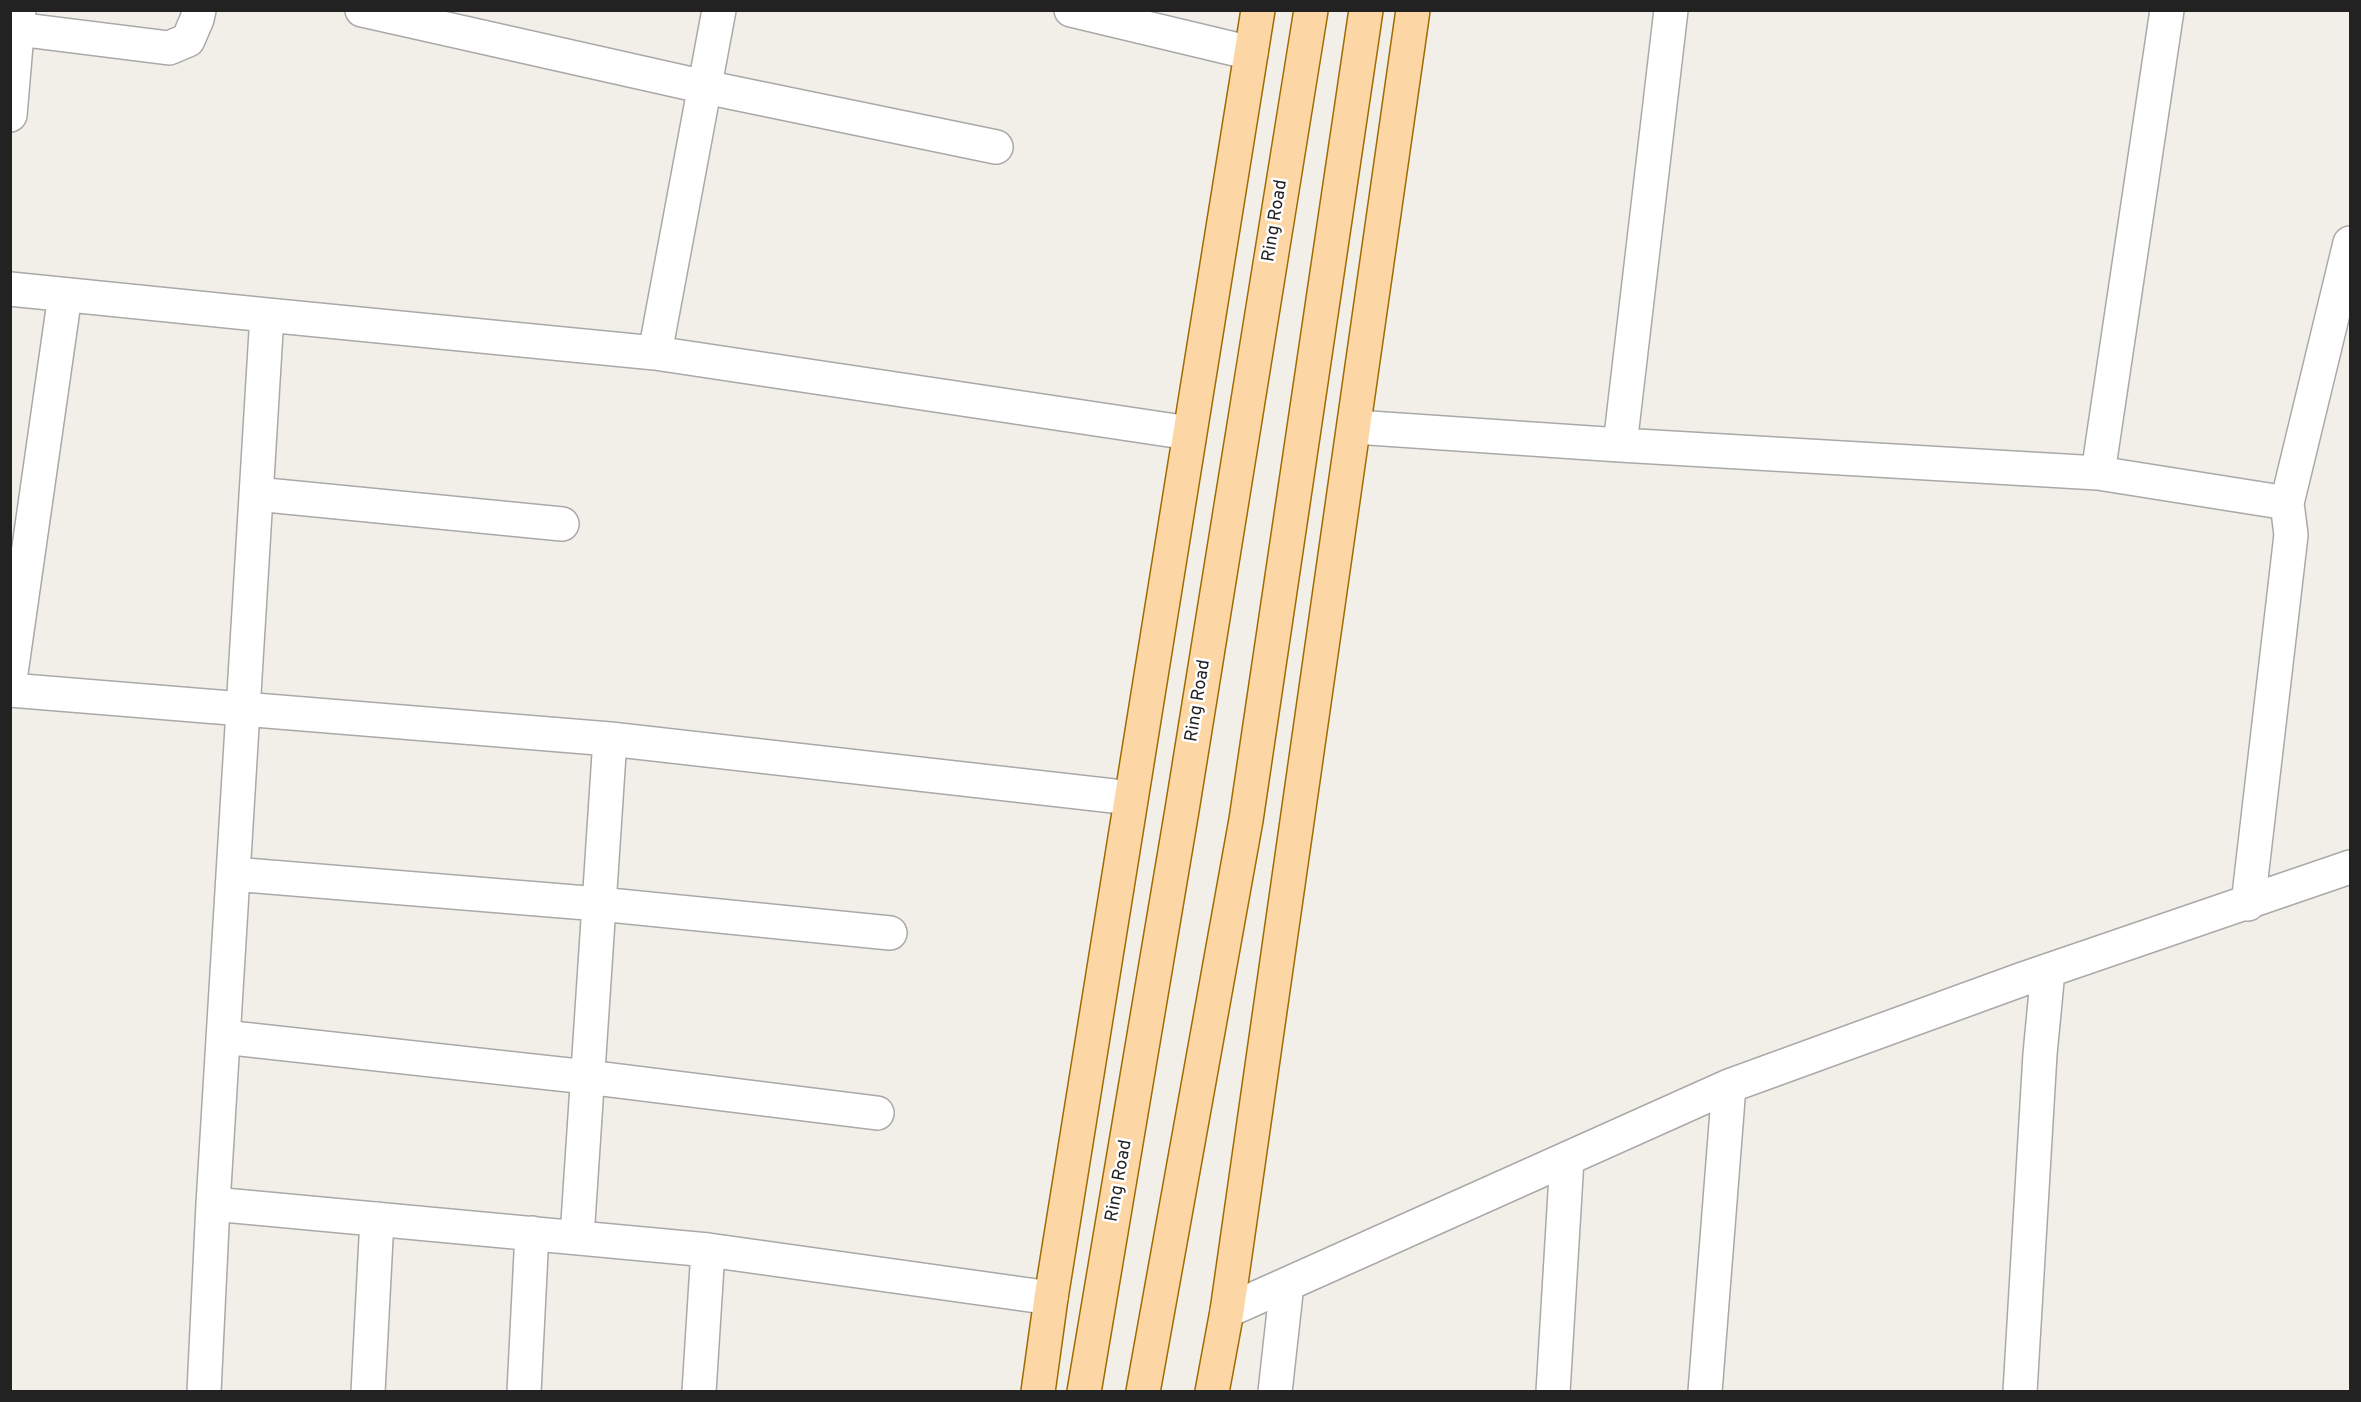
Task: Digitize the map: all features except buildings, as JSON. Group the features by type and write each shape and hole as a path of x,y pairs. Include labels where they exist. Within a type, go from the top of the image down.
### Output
{"main road":[{"path":"1038,1392 1051,1298 1258,10"},
{"name":"Ring Road","path":"1084,1392 1186,786 1311,10"},
{"path":"1143,1392 1246,820 1366,10"},
{"path":"1212,1392 1227,1311 1413,10"}],"street":[{"path":"10,115 18,20 169,48 188,40 199,10"},
{"path":"362,10 705,87 996,147"},
{"path":"655,353 719,10"},
{"path":"1071,10 1251,53"},
{"path":"1620,445 1671,10"},
{"path":"2098,473 2167,10"},
{"path":"2248,903 2291,535 2287,503 2350,243"},
{"path":"10,290 655,353 1189,433"},
{"path":"10,680 65,295"},
{"path":"204,1392 213,1204 267,315"},
{"path":"1355,427 2098,473 2287,503"},
{"path":"256,494 562,524"},
{"path":"10,690 610,739 1131,798"},
{"path":"577,1237 610,739"},
{"path":"1227,1311 1729,1086 2048,970 2350,867"},
{"path":"233,874 599,904 890,933"},
{"path":"2019,1392 2040,1054 2048,970"},
{"path":"223,1037 587,1077 877,1113"},
{"path":"1705,1392 1729,1086"},
{"path":"1553,1392 1567,1159"},
{"path":"213,1204 708,1250 1051,1298"},
{"path":"368,1392 377,1219"},
{"path":"524,1392 532,1233"},
{"path":"699,1392 708,1250"},
{"path":"1275,1392 1287,1284"}]}
